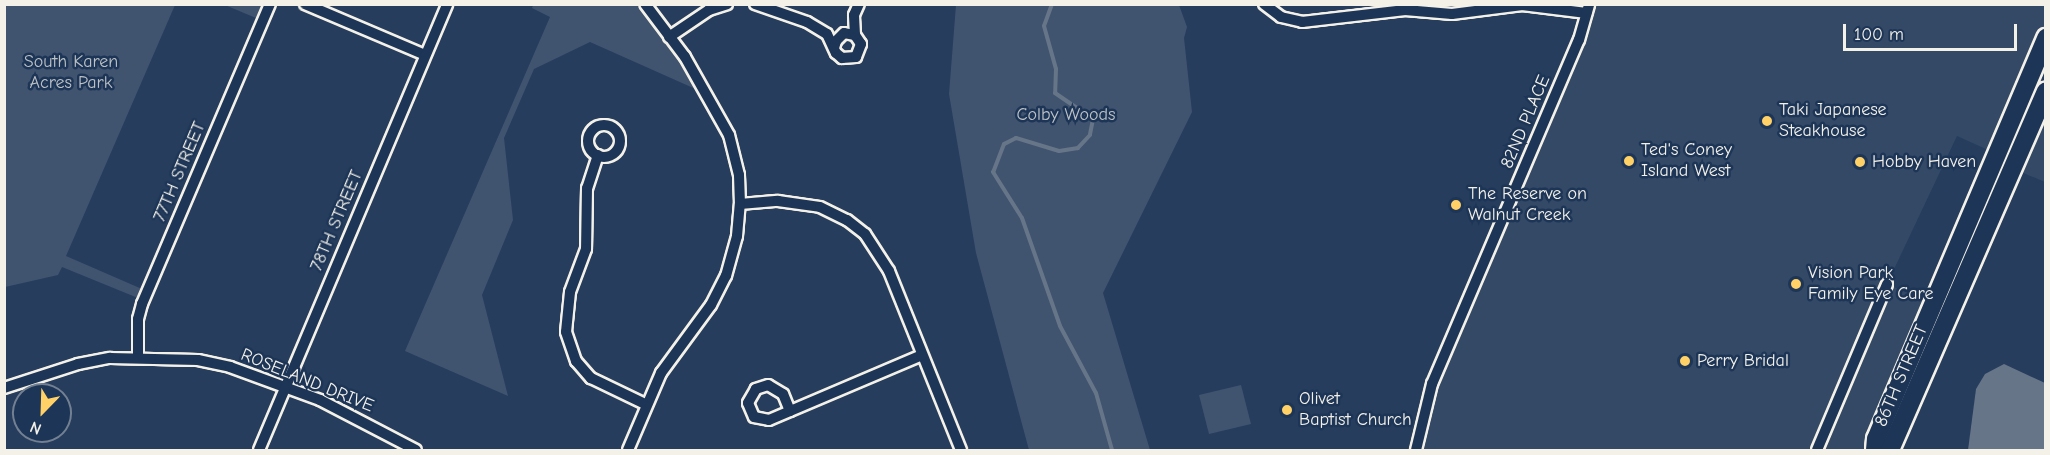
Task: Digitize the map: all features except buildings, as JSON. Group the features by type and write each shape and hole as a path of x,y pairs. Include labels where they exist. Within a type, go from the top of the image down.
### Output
{"main road":[{"name":"86TH STREET","path":"1875,450 1876,439 2046,38"},
{"name":"86TH STREET","path":"1890,450 2046,91"}],"street":[{"name":"77TH STREET","path":"138,357 138,319 142,304 270,4"},
{"path":"304,4 425,55"},
{"name":"78TH STREET","path":"259,450 447,4"},
{"path":"628,450 645,404 679,346 711,305 726,276 738,236 740,204 739,175 729,135 709,95 645,4"},
{"path":"669,37 708,10 727,4"},
{"path":"755,4 807,22 827,34 842,58 856,57 861,44 855,36 854,15 859,4"},
{"path":"1264,4 1281,17 1302,22 1405,10 1452,14 1522,5 1588,9"},
{"name":"82ND PLACE","path":"1416,450 1432,384 1588,9"},
{"path":"834,48 841,35 855,36"},
{"path":"598,156 587,188 586,249 570,292 566,332 576,361 591,378 645,404"},
{"path":"740,204 778,201 820,207 848,220 865,234 889,271 961,450"},
{"path":"1817,450 1887,284"},
{"path":"790,411 922,355"},
{"name":"ROSELAND DRIVE","path":"4,388 78,364 138,357 198,360 286,387 403,440 416,450"}],"shaded area":[{"path":"1589,5 2045,5 2045,38 1997,154 1957,136 1887,284 1933,304 1875,450 1416,450 1424,409"},
{"path":"2045,113 2045,182 2021,172"},
{"path":"2004,364 2045,383 2045,450 1968,450 1976,389 1985,374"}],"green space":[{"name":"South Karen Acres Park","path":"4,5 175,5 66,256 142,289 138,298 62,267 58,275 5,287"},
{"path":"225,5 262,5 256,18"},
{"path":"533,5 645,5 709,95 590,42 534,69 504,138 513,220 482,295 508,396 405,351 550,17 532,8"},
{"name":"Colby Woods","path":"956,5 1179,5 1187,27 1184,38 1192,112 1103,293 1150,450 1029,450 976,253 949,94"},
{"path":"1241,385 1251,424 1209,434 1199,395"}],"waterway":[{"path":"1052,4 1044,26 1056,69 1055,93 1093,119 1090,135 1078,148 1059,151 1016,138 1004,144 993,172 1022,218 1060,326 1096,393 1112,450"}],"place":[{"name":"Taki Japanese Steakhouse","path":"1767,121"},
{"name":"Ted's Coney Island West","path":"1629,161"},
{"name":"Hobby Haven","path":"1860,162"},
{"name":"The Reserve on Walnut Creek","path":"1456,205"},
{"name":"Vision Park Family Eye Care","path":"1796,284"},
{"name":"Perry Bridal","path":"1685,361"},
{"name":"Olivet Baptist Church","path":"1287,410"}]}
